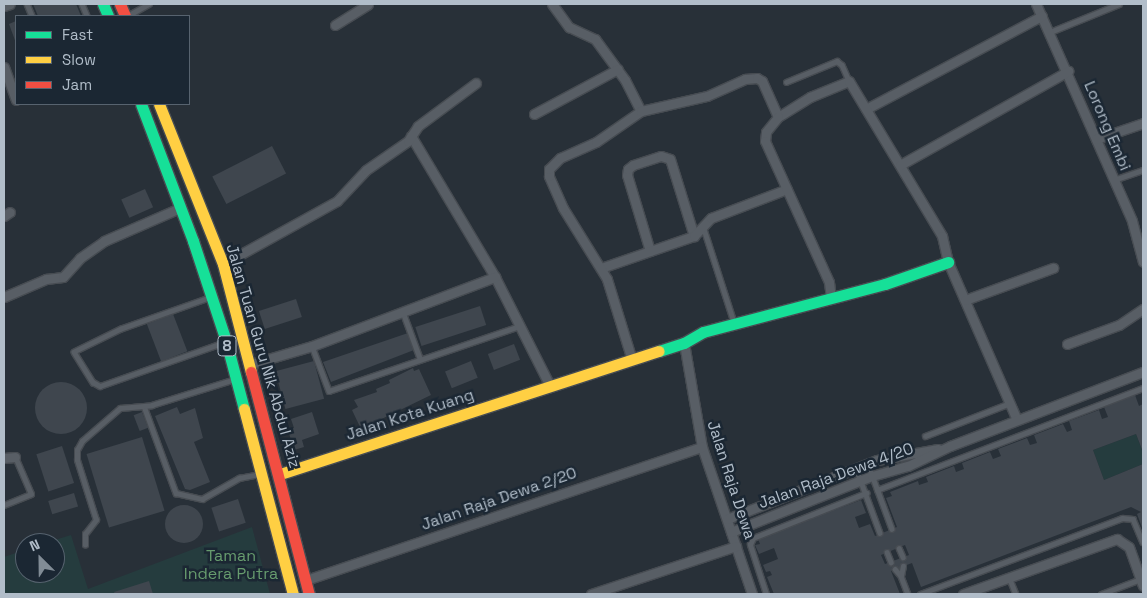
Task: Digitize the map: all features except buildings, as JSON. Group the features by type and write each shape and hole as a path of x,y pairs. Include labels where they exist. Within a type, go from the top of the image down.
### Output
{"main road":[{"name":"Jalan Tuan Guru Nik Abdul Aziz","path":"141,105 212,297 226,341 263,474 293,594"},
{"name":"Jalan Tuan Guru Nik Abdul Aziz","path":"159,105 223,264 280,474 309,594"},
{"name":"Jalan Kota Kuang","path":"280,474 684,343 703,332 831,298 948,262"},
{"path":"212,297 212,272 223,264"}],"street":[{"path":"4,6 10,4"},
{"path":"335,25 368,4"},
{"path":"552,4 569,27 595,39 618,69 639,103 640,111"},
{"name":"Lorong Embi","path":"1036,4 1068,71 1141,244 1143,262"},
{"path":"866,109 1042,16"},
{"path":"4,67 15,96"},
{"path":"534,114 618,69"},
{"path":"900,165 1068,71"},
{"path":"632,360 601,268 563,208 549,176 549,169 555,162 596,142 640,111 707,96 751,77 762,81 778,116"},
{"path":"831,298 829,282 764,136 778,116 810,98 849,81 942,236 948,262 1017,420"},
{"path":"223,264 337,201 366,170 404,146 418,126 476,83"},
{"path":"1096,138 1143,123"},
{"path":"411,136 495,277 550,386"},
{"path":"650,251 628,175 633,165 662,156 670,159 694,236"},
{"path":"601,268 694,236 716,215 787,189"},
{"path":"4,297 46,279 63,278 80,258 104,241 180,208"},
{"path":"965,300 1053,268"},
{"path":"251,364 312,346 495,277"},
{"path":"1067,344 1119,325 1143,309"},
{"name":"Jalan Raja Dewa","path":"684,343 702,447 752,594"},
{"name":"Jalan Raja Dewa 4/20","path":"731,532 872,476 908,466 950,446 1143,372"},
{"name":"Jalan Raja Dewa 4/20","path":"727,519 868,464 950,446"},
{"name":"Jalan Raja Dewa 2/20","path":"306,580 702,447"},
{"path":"4,458 15,457"},
{"path":"963,594 1117,539 1128,547 1142,582"},
{"path":"591,594 736,546"}],"lane":[{"path":"128,15 149,4"},
{"path":"1050,32 1119,4"},
{"path":"786,82 837,62 842,64 849,81"},
{"path":"1114,180 1143,170"},
{"path":"703,226 734,323"},
{"path":"212,297 121,330 74,352 93,382 100,386 226,341"},
{"path":"403,312 420,358"},
{"path":"312,346 329,391 420,358 520,326"},
{"path":"85,545 85,534 96,520 77,460 79,445 113,412 128,405 144,406 237,378"},
{"path":"877,490 1143,388"},
{"path":"925,436 1010,404"},
{"path":"144,406 176,493 202,499 239,478 263,474"},
{"path":"4,505 31,494 15,457"},
{"path":"868,464 892,529"},
{"path":"856,468 880,534"},
{"path":"766,594 750,545 753,538 866,493"},
{"path":"920,594 1122,518 1134,519 1143,542"},
{"path":"899,548 903,557"},
{"path":"887,552 891,562"},
{"path":"902,576 904,566"},
{"path":"895,569 902,576 908,594"},
{"path":"1009,577 1016,594"},
{"path":"1101,594 1142,582"}],"green space":[{"path":"1136,434 1143,453 1143,464 1104,480 1093,450"},
{"name":"Taman Indera Putra","path":"252,527 270,594 4,594 4,557 15,553 15,583 65,583 65,537 71,535 88,589"}],"traffic: fast":[{"path":"103,4 108,15"},
{"path":"141,105 193,241 226,341 244,409"},
{"path":"659,351 684,343 703,332 885,284 948,262"}],"traffic: slow":[{"path":"159,105 223,264 251,372"},
{"path":"280,474 659,351"},
{"path":"244,409 293,594"}],"traffic: jam":[{"path":"120,4 125,15"},
{"path":"251,372 309,594"}]}
